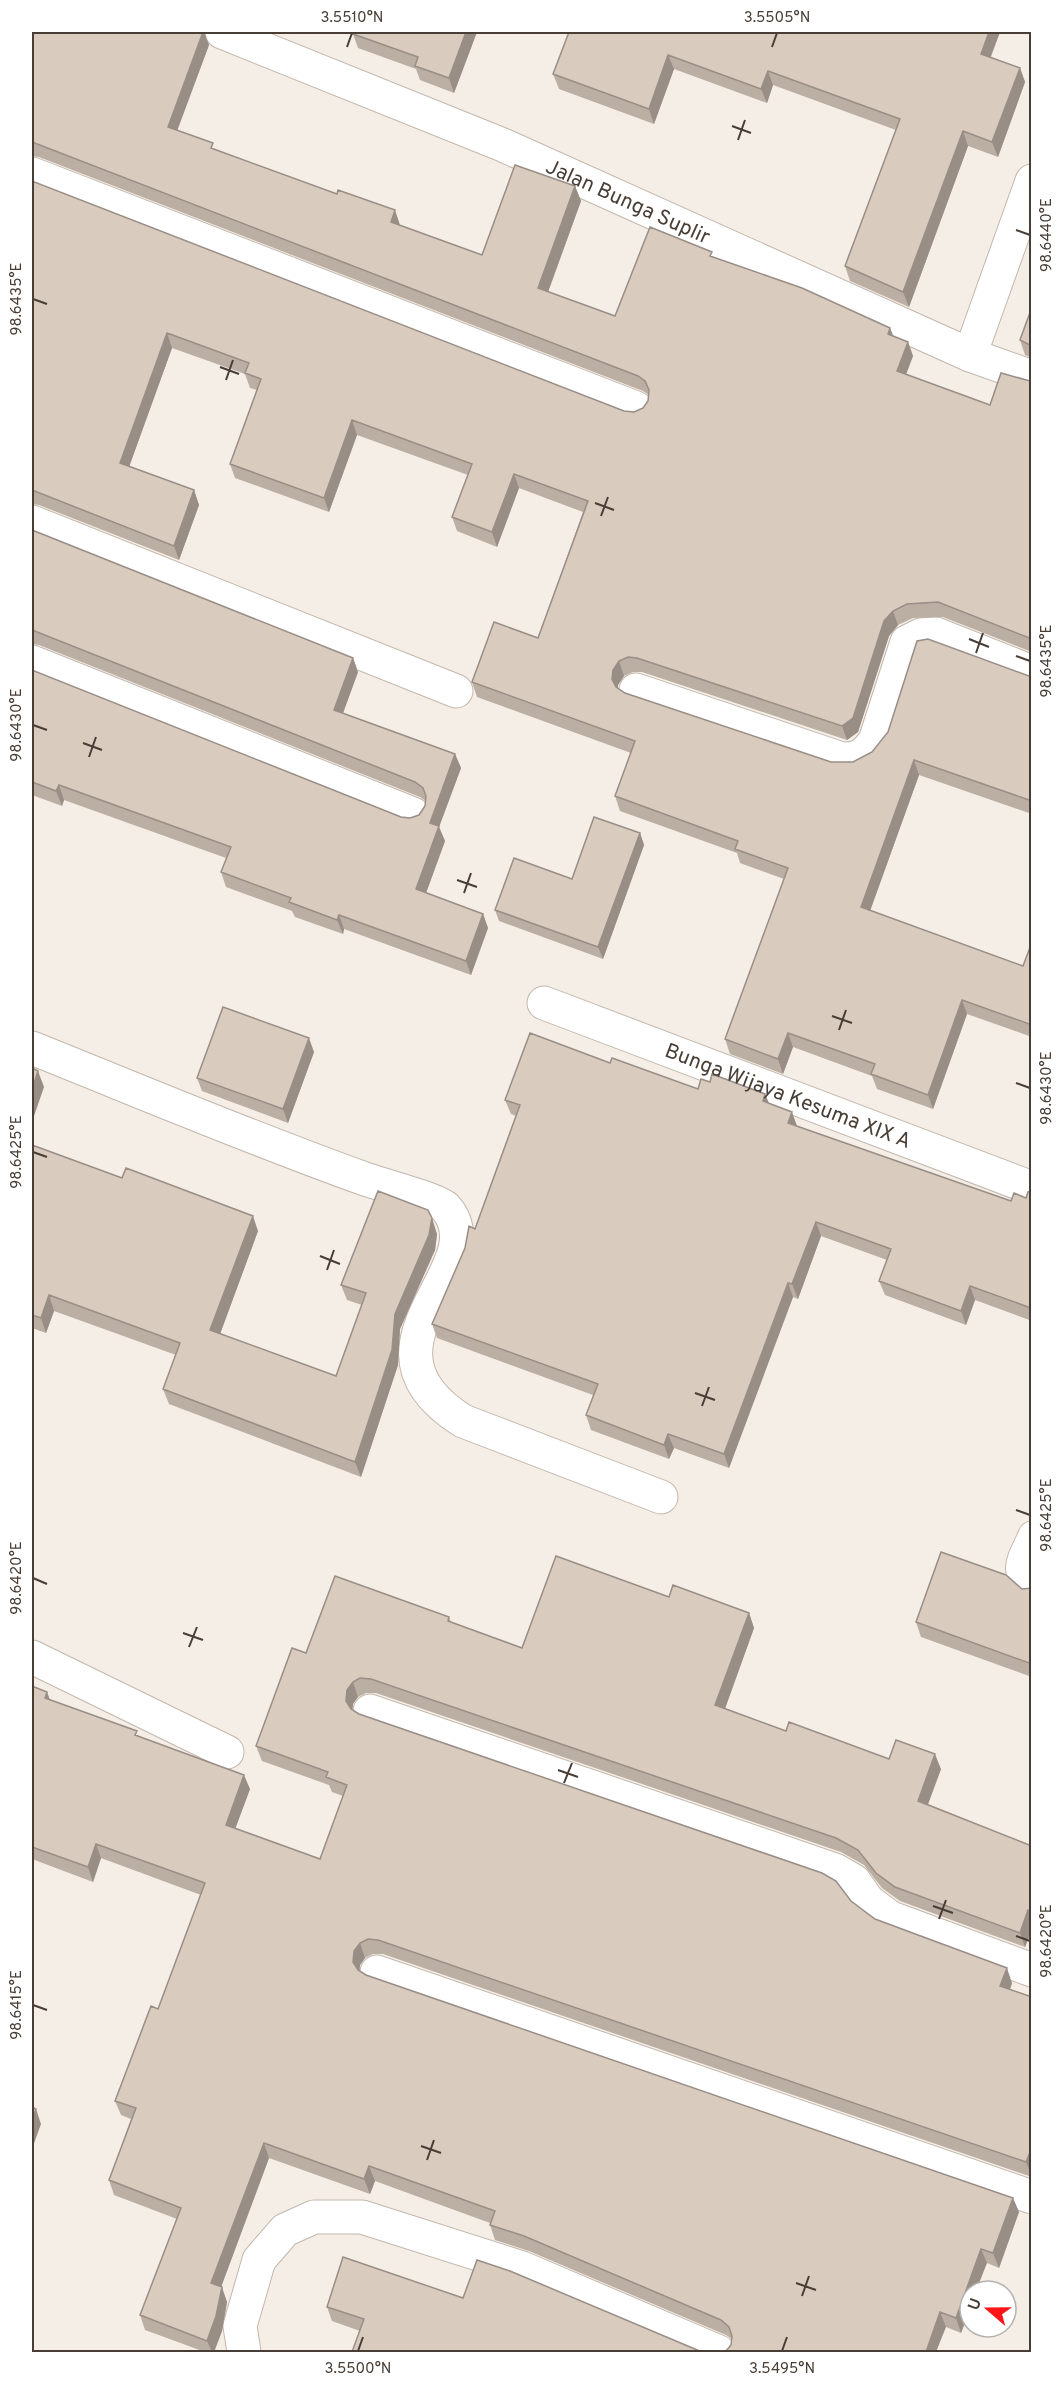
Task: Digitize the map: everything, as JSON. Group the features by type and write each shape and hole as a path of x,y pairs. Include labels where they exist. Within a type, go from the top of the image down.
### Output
{"street":[{"name":"Jalan Bunga Suplir","path":"222,32 503,146 970,355 1032,377"},
{"path":"32,174 636,408"},
{"path":"970,355 1032,182"},
{"path":"32,522 456,691"},
{"path":"636,690 842,759 855,760 865,753 875,741 907,642 921,635 936,634 1032,672"},
{"path":"32,662 413,814"},
{"name":"Bunga Wijaya Kesuma XIX A","path":"544,1003 1032,1188"},
{"path":"32,1048 362,1178 444,1206 457,1225 454,1252 416,1335 417,1365 426,1391 444,1409 464,1421 661,1497"},
{"path":"32,1657 227,1752"},
{"path":"370,1712 835,1870 854,1881 868,1901 891,1918 1032,1970"},
{"path":"377,1972 1032,2196"},
{"path":"244,2352 240,2326 259,2260 285,2230 314,2217 362,2217 522,2268 719,2352"}],"lane":[{"path":"1032,1535 1018,1568 1021,1581 1032,1588"}],"building":[{"path":"32,32 203,32 168,127 213,143 211,148 337,194 338,190 395,210 391,222 482,255 515,165 575,186 538,288 615,316 650,227 712,252 710,256 802,288 890,328 888,334 908,342 897,371 990,405 1001,373 1032,380 1032,639 938,602 907,604 893,611 884,621 853,718 842,726 637,658 628,657 619,661 613,670 612,679 616,687 625,693 831,762 853,762 872,752 888,732 917,641 928,639 1029,676 1032,675 1032,801 914,760 861,907 1023,966 1032,942 1032,1025 962,1000 928,1095 871,1074 875,1064 788,1033 778,1059 725,1039 788,868 735,849 738,841 615,796 635,741 472,682 494,622 538,638 588,501 514,474 492,532 452,517 472,464 352,420 324,498 230,464 261,379 245,373 249,363 167,333 120,463 194,490 174,546 32,490 32,181 624,411 634,412 643,408 648,401 649,390 645,381 638,376 32,142"},
{"path":"354,32 466,32 449,78 415,66 418,57 353,34"},
{"path":"569,32 989,32 981,54 1020,68 992,142 963,131 903,292 845,266 900,119 768,71 761,89 668,55 649,109 553,74"},
{"path":"1032,307 1032,346 1020,340"},
{"path":"32,530 353,658 334,710 455,754 430,823 439,826 416,889 483,914 466,961 339,915 337,920 289,902 291,898 221,872 231,847 59,785 56,791 32,782 32,670 401,817 410,818 419,815 425,806 426,796 423,788 415,782 32,630"},
{"path":"594,817 640,833 598,947 495,910 514,858 572,879"},
{"path":"223,1007 309,1038 283,1109 197,1078"},
{"path":"530,1033 610,1063 612,1058 698,1089 701,1079 710,1082 712,1074 765,1094 763,1101 792,1112 788,1123 1011,1201 1014,1193 1026,1198 1028,1192 1032,1191 1031,1308 970,1286 961,1311 879,1281 891,1249 816,1222 792,1284 788,1283 724,1454 668,1434 664,1445 586,1415 598,1384 432,1324 465,1248 469,1226 475,1229 520,1105 505,1100"},
{"path":"32,1068 38,1071 32,1090"},
{"path":"32,1145 122,1178 126,1168 253,1216 210,1330 336,1376 366,1293 341,1285 378,1191 428,1210 432,1218 429,1235 395,1314 392,1350 355,1462 163,1389 180,1343 49,1295 41,1318 32,1315"},
{"path":"941,1552 1006,1575 1022,1589 1032,1588 1032,1664 916,1622"},
{"path":"556,1556 669,1597 673,1585 749,1613 715,1705 786,1731 789,1722 889,1759 896,1740 935,1754 918,1801 1032,1846 1032,1912 1028,1910 1020,1933 895,1887 876,1873 858,1850 836,1838 371,1679 360,1678 353,1682 347,1690 346,1701 351,1709 359,1714 822,1873 836,1881 851,1901 875,1919 1007,1968 1000,1986 1032,1997 1032,2150 1026,2162 378,1940 368,1939 360,1943 354,1951 353,1962 358,1970 366,1975 1013,2198 993,2253 981,2249 970,2279 958,2279 956,2318 940,2312 926,2352 725,2352 731,2345 732,2336 729,2327 721,2320 524,2236 490,2225 495,2211 369,2166 364,2179 264,2143 211,2283 222,2287 216,2316 207,2341 140,2315 181,2208 109,2180 136,2108 115,2101 151,2006 158,2009 205,1883 96,1844 88,1867 32,1847 32,1686 47,1692 45,1698 137,1731 135,1735 244,1775 226,1825 320,1859 347,1785 326,1777 328,1772 256,1746 292,1648 306,1653 335,1576 449,1617 448,1621 522,1648"},
{"path":"32,2107 36,2109 32,2120"},
{"path":"343,2257 463,2298 477,2260 510,2271 702,2352 352,2352 364,2319 327,2307"}]}
